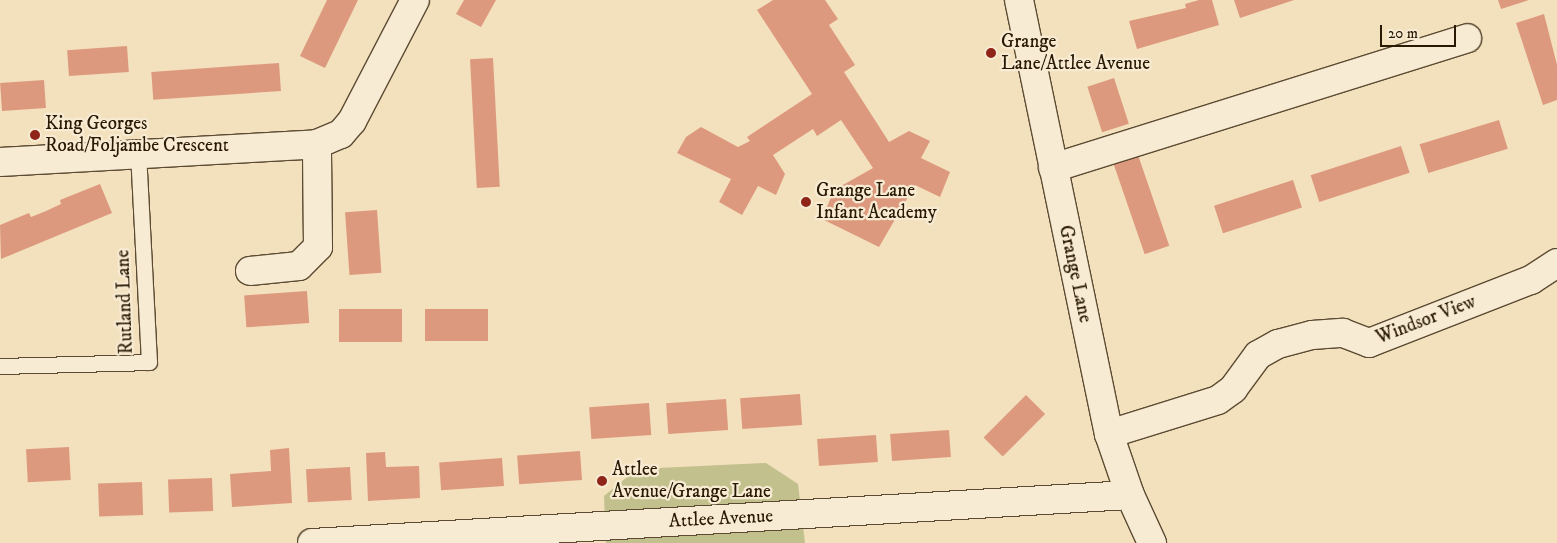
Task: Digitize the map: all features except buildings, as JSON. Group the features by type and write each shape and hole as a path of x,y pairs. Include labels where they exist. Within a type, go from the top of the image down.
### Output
{"street":[{"path":"0,162 317,144 340,134 352,121 415,0"},
{"name":"Grange Lane","path":"1019,0 1028,33 1052,168 1109,434 1130,495 1152,543"},
{"path":"1052,168 1467,38"},
{"path":"250,271 299,266 318,247 317,144"},
{"name":"Windsor View","path":"1109,434 1218,400 1233,389 1258,355 1278,344 1312,335 1343,333 1369,343 1531,280 1557,264"},
{"name":"Attlee Avenue","path":"312,543 1130,495"}],"lane":[{"name":"Rutland Lane","path":"0,366 149,362 138,153"}],"shaded area":[{"path":"766,463 798,484 805,543 606,543 604,496 637,469"}],"place":[{"name":"Grange Lane/Attlee Avenue","path":"991,53"},
{"name":"King Georges Road/Foljambe Crescent","path":"35,135"},
{"name":"Grange Lane Infant Academy","path":"806,202"},
{"name":"Attlee Avenue/Grange Lane","path":"602,481"}]}
